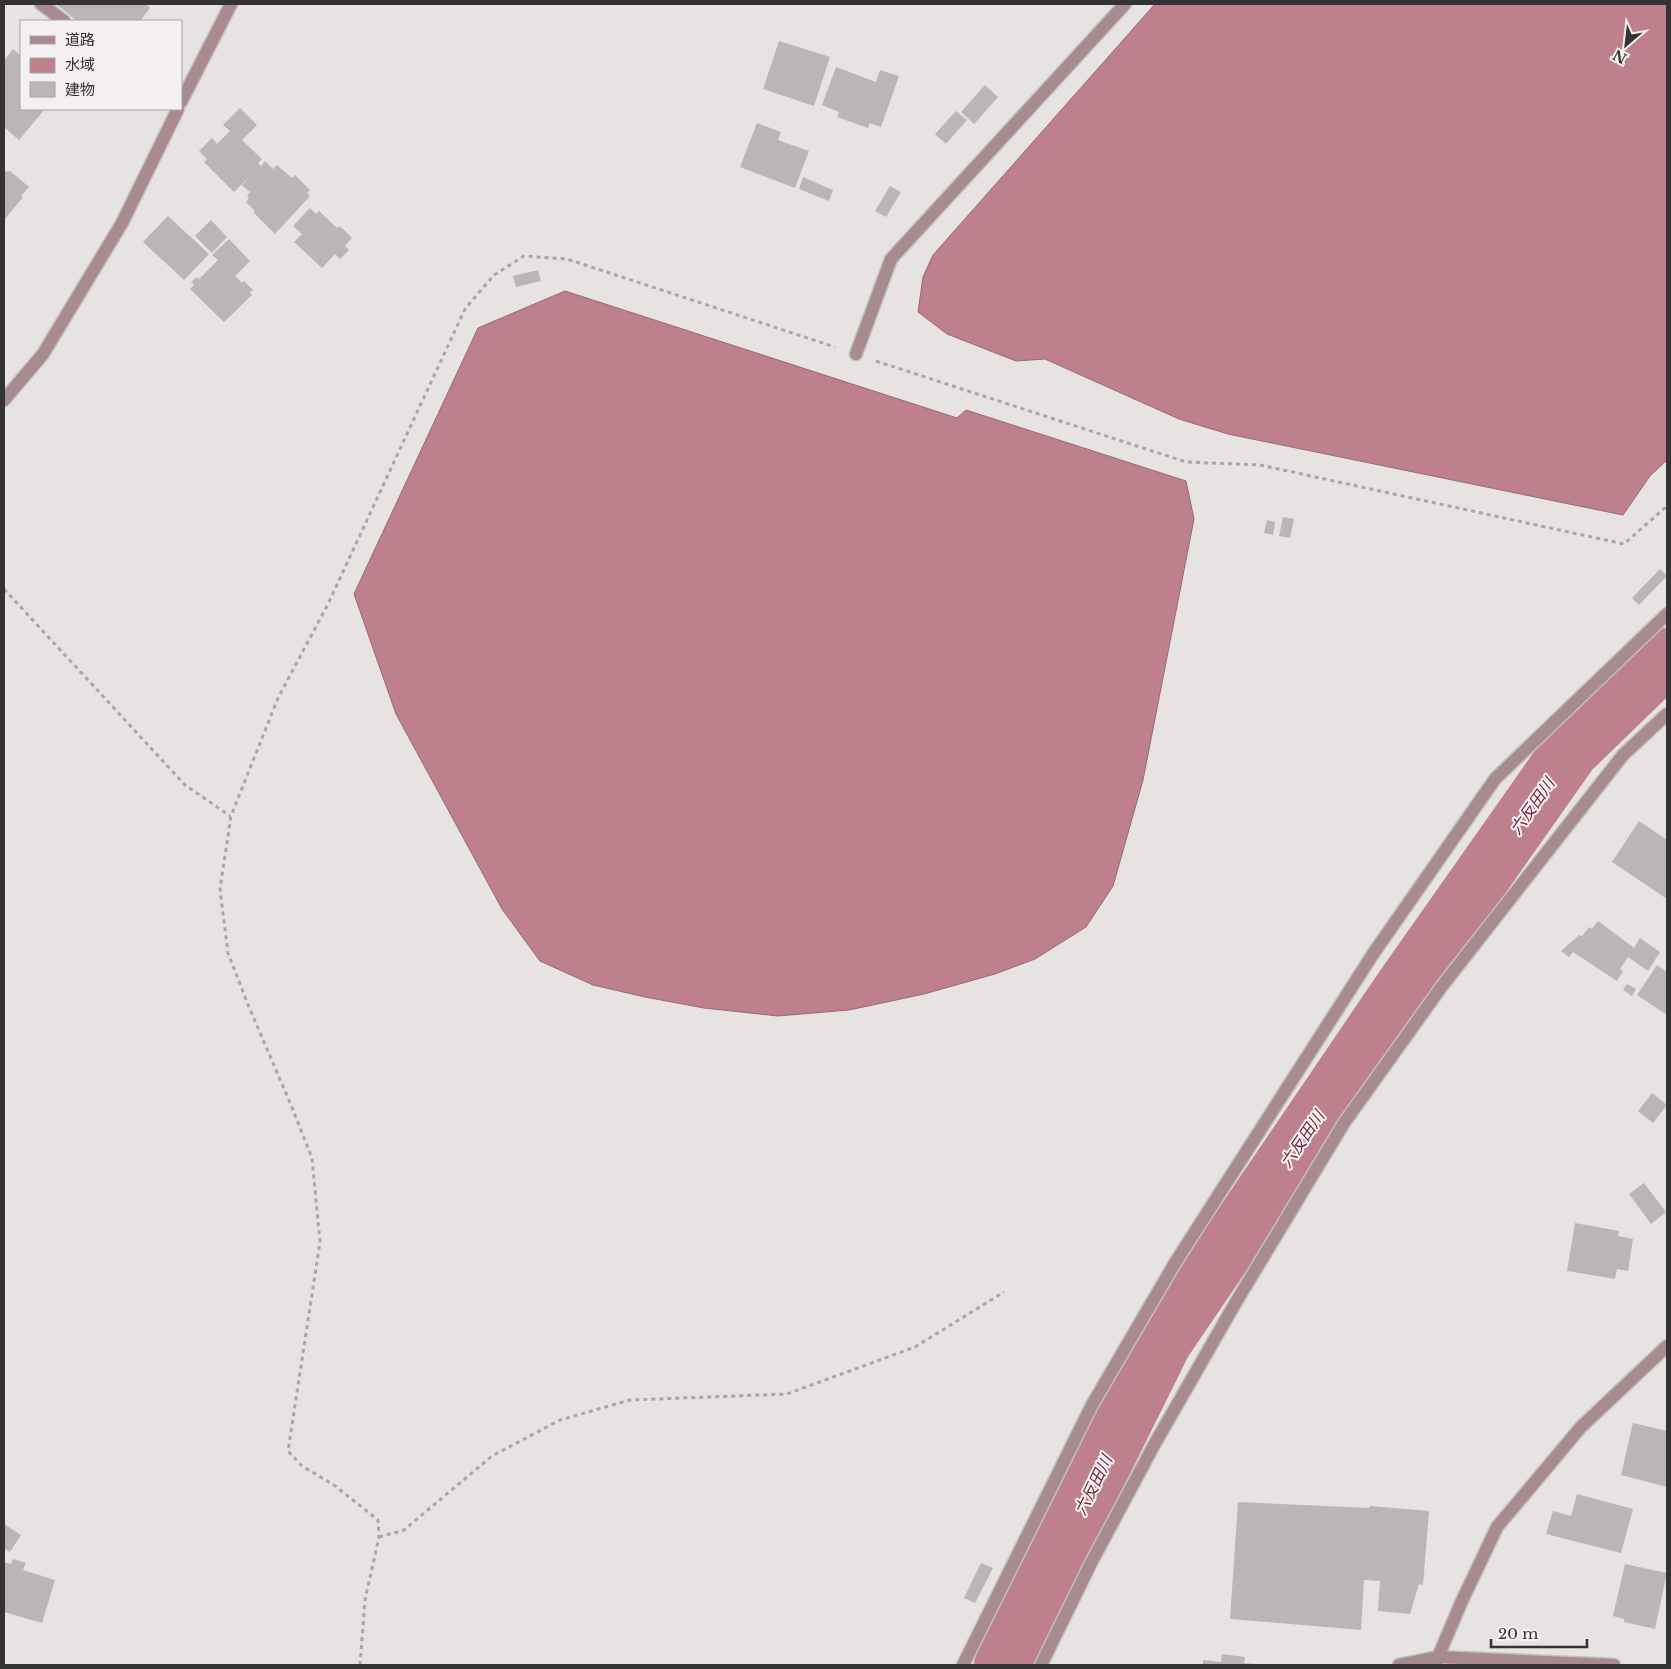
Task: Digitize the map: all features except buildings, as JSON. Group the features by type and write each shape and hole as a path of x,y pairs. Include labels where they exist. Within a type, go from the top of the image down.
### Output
{"street":[{"path":"41,4 63,20"},
{"path":"182,100 231,4"},
{"path":"856,354 891,258 1125,4"},
{"path":"4,400 43,354 122,223 178,110"},
{"path":"963,1665 1092,1405 1175,1263 1373,954 1495,779 1667,614"},
{"path":"1042,1665 1091,1563 1154,1445 1236,1302 1344,1123 1442,986 1623,755 1667,714"},
{"path":"1437,1661 1497,1526 1581,1427 1667,1346"},
{"path":"1399,1665 1437,1661 1614,1665"}],"path":[{"path":"360,1665 365,1600 379,1537 378,1520 334,1485 302,1466 288,1451 320,1242 312,1158 228,953 220,889 230,816 278,698 328,604 465,309 494,275 524,256 567,259 1186,462 1260,465 1624,544 1667,506"},
{"path":"4,589 185,785 230,816"},
{"path":"379,1537 404,1530 492,1456 560,1420 630,1400 787,1394 915,1347 1004,1292"}],"water":[{"path":"1155,4 1667,4 1667,460 1650,476 1623,515 1228,434 1179,419 1045,359 1016,361 947,334 918,312 923,277 933,255"},
{"path":"565,291 957,418 966,410 1186,481 1194,519 1143,780 1113,886 1086,927 1035,959 995,974 924,994 849,1010 778,1016 704,1008 593,985 540,961 502,909 396,714 354,594 478,328"}],"waterway":[{"name":"六反田川","path":"1003,1665 1163,1342 1404,987 1570,751 1667,657"}]}
